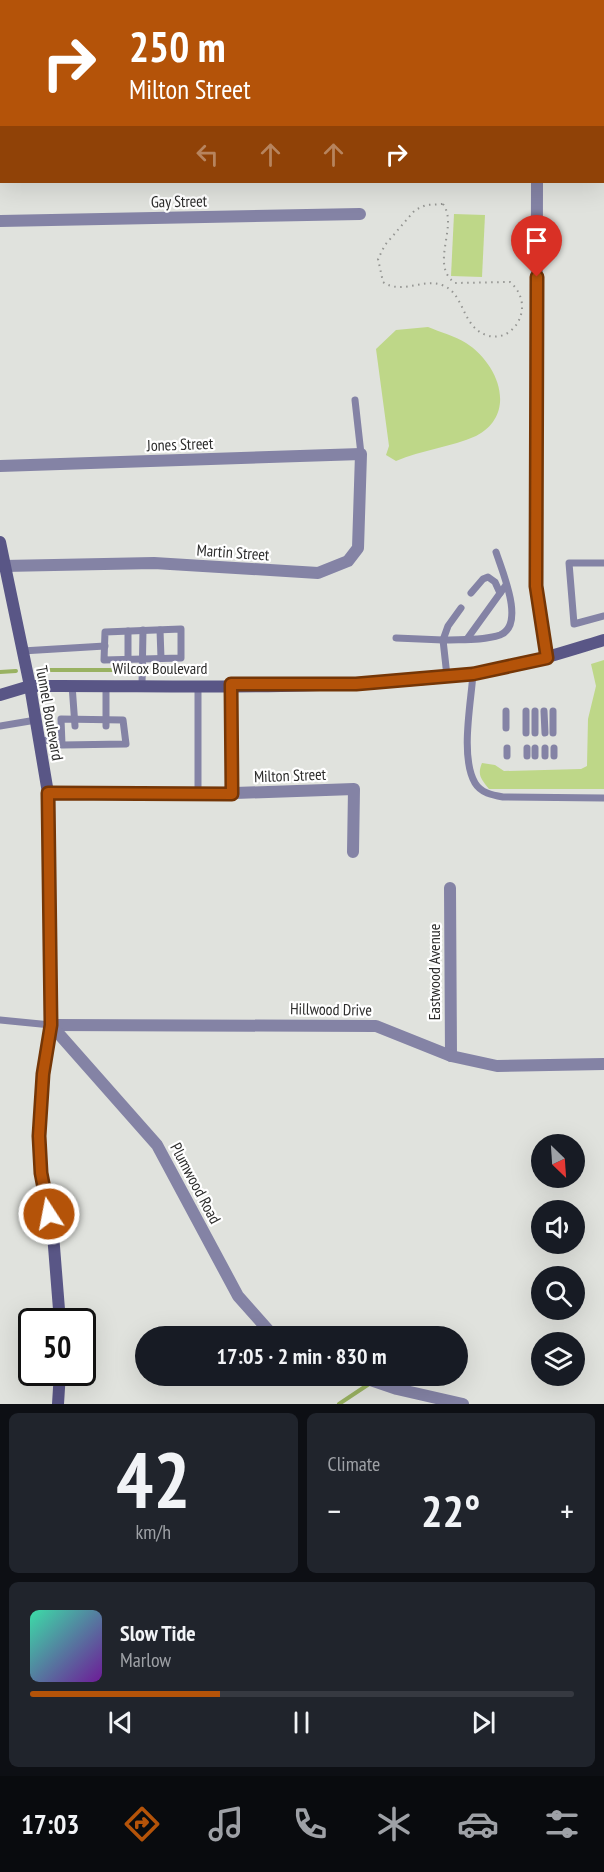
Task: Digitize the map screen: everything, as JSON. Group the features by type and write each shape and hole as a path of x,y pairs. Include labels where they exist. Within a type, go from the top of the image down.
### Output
{"main road":[{"name":"Tunnel Boulevard","path":"0,542 30,686 48,793 51,1025 43,1074 39,1136 41,1173 53,1234 59,1308"},
{"name":"Wilcox Boulevard","path":"0,695 30,686 356,684 473,674 547,658 604,640"},
{"path":"58,1404 59,1386"}],"street":[{"path":"537,183 536,586 547,658"},
{"name":"Gay Street","path":"0,221 360,214"},
{"name":"Jones Street","path":"0,466 361,454"},
{"name":"Martin Street","path":"4,566 154,563 318,573 348,561 358,548 361,454"},
{"name":"Milton Street","path":"48,793 232,794 354,789 353,852"},
{"name":"Eastwood Avenue","path":"450,888 451,1056"},
{"name":"Hillwood Drive","path":"51,1025 376,1026 451,1056 497,1066 604,1064"},
{"name":"Plumwood Road","path":"51,1025 157,1145 238,1296 265,1326"},
{"path":"389,1386 463,1404"}],"lane":[{"path":"355,400 361,454"},
{"path":"396,638 467,639 498,635 507,631 513,611 496,552"},
{"path":"604,563 569,563 574,624 604,616"},
{"path":"471,593 483,579 488,578 495,582 500,593"},
{"path":"467,639 506,585"},
{"path":"447,676 443,640 448,626 460,608"},
{"path":"181,629 181,658 104,660 105,632 143,630 181,629"},
{"path":"142,685 143,630"},
{"path":"160,630 161,658"},
{"path":"128,631 129,659"},
{"path":"22,651 105,646"},
{"path":"473,674 468,754 475,784 488,794 503,797 604,798"},
{"path":"231,684 232,794"},
{"path":"72,685 75,722"},
{"path":"106,685 106,722"},
{"path":"198,685 198,794"},
{"path":"506,711 506,728"},
{"path":"526,711 526,734"},
{"path":"535,711 535,733"},
{"path":"544,711 544,733"},
{"path":"553,711 554,733"},
{"path":"61,719 75,722 123,720 126,744 92,742 62,745 61,719"},
{"path":"0,726 36,720"},
{"path":"39,741 61,739"},
{"path":"526,748 526,756"},
{"path":"535,748 536,756"},
{"path":"554,748 554,756"},
{"path":"0,1020 51,1025"}],"path":[{"path":"443,204 447,210 448,225 444,262 451,280 455,283 510,282 519,290 523,301 522,313 515,328 505,334 488,336 469,322 452,290 439,284 390,287 383,282 378,259 385,245 415,210 426,205 443,204"}],"green space":[{"path":"454,214 485,215 482,277 451,276"},
{"path":"428,327 466,343 487,363 495,376 499,389 500,402 497,415 489,427 476,436 396,461 386,455 389,446 376,349 396,330"},
{"path":"604,660 604,789 489,789 481,777 482,763 495,765 504,771 581,769 587,766 588,719 596,686 591,664"}],"waterway":[{"path":"37,670 134,670"},
{"path":"0,672 16,671"},
{"path":"339,1404 366,1386"}],"route":[{"path":"49,1214 41,1173 39,1136 43,1074 51,1025 48,793 232,794 231,684 356,684 473,674 547,658 536,586 537,277"}]}
